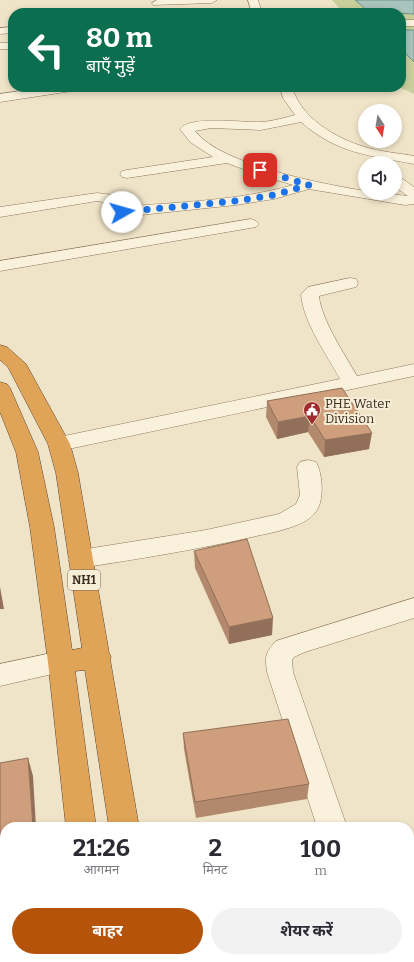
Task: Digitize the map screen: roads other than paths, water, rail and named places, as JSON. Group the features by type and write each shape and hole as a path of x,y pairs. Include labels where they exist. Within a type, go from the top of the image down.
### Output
{"highway":[{"name":"NH1","path":"0,351 16,364 59,444 67,473 80,559 98,657 123,822"},
{"name":"NH1","path":"0,388 27,452 42,527 81,822"},
{"path":"61,662 98,657"}],"street":[{"path":"157,3 212,0"},
{"path":"0,98 39,92"},
{"path":"288,92 291,102 304,117 336,140 359,150 414,160"},
{"path":"304,117 265,126 223,125 197,126 187,129 192,136 207,149 229,159 309,185 405,202 414,200"},
{"path":"359,150 365,156"},
{"path":"127,174 229,159"},
{"path":"0,212 97,197 108,198 114,210 122,212 236,201 274,195 309,185"},
{"path":"402,185 414,194"},
{"path":"0,266 251,224"},
{"path":"350,283 314,291 310,294 309,299 316,316 352,384"},
{"path":"59,444 414,370"},
{"path":"80,559 206,539 285,521 306,509 311,495 308,468"},
{"path":"330,822 280,672 278,657 285,649 298,644 414,608"},
{"path":"0,675 61,662"}],"water":[{"path":"355,0 414,0 414,14 406,14 406,8 364,8"},
{"path":"406,30 414,30 414,62 406,54"}],"place":[{"name":"PHE Water Division","path":"312,425"}]}
